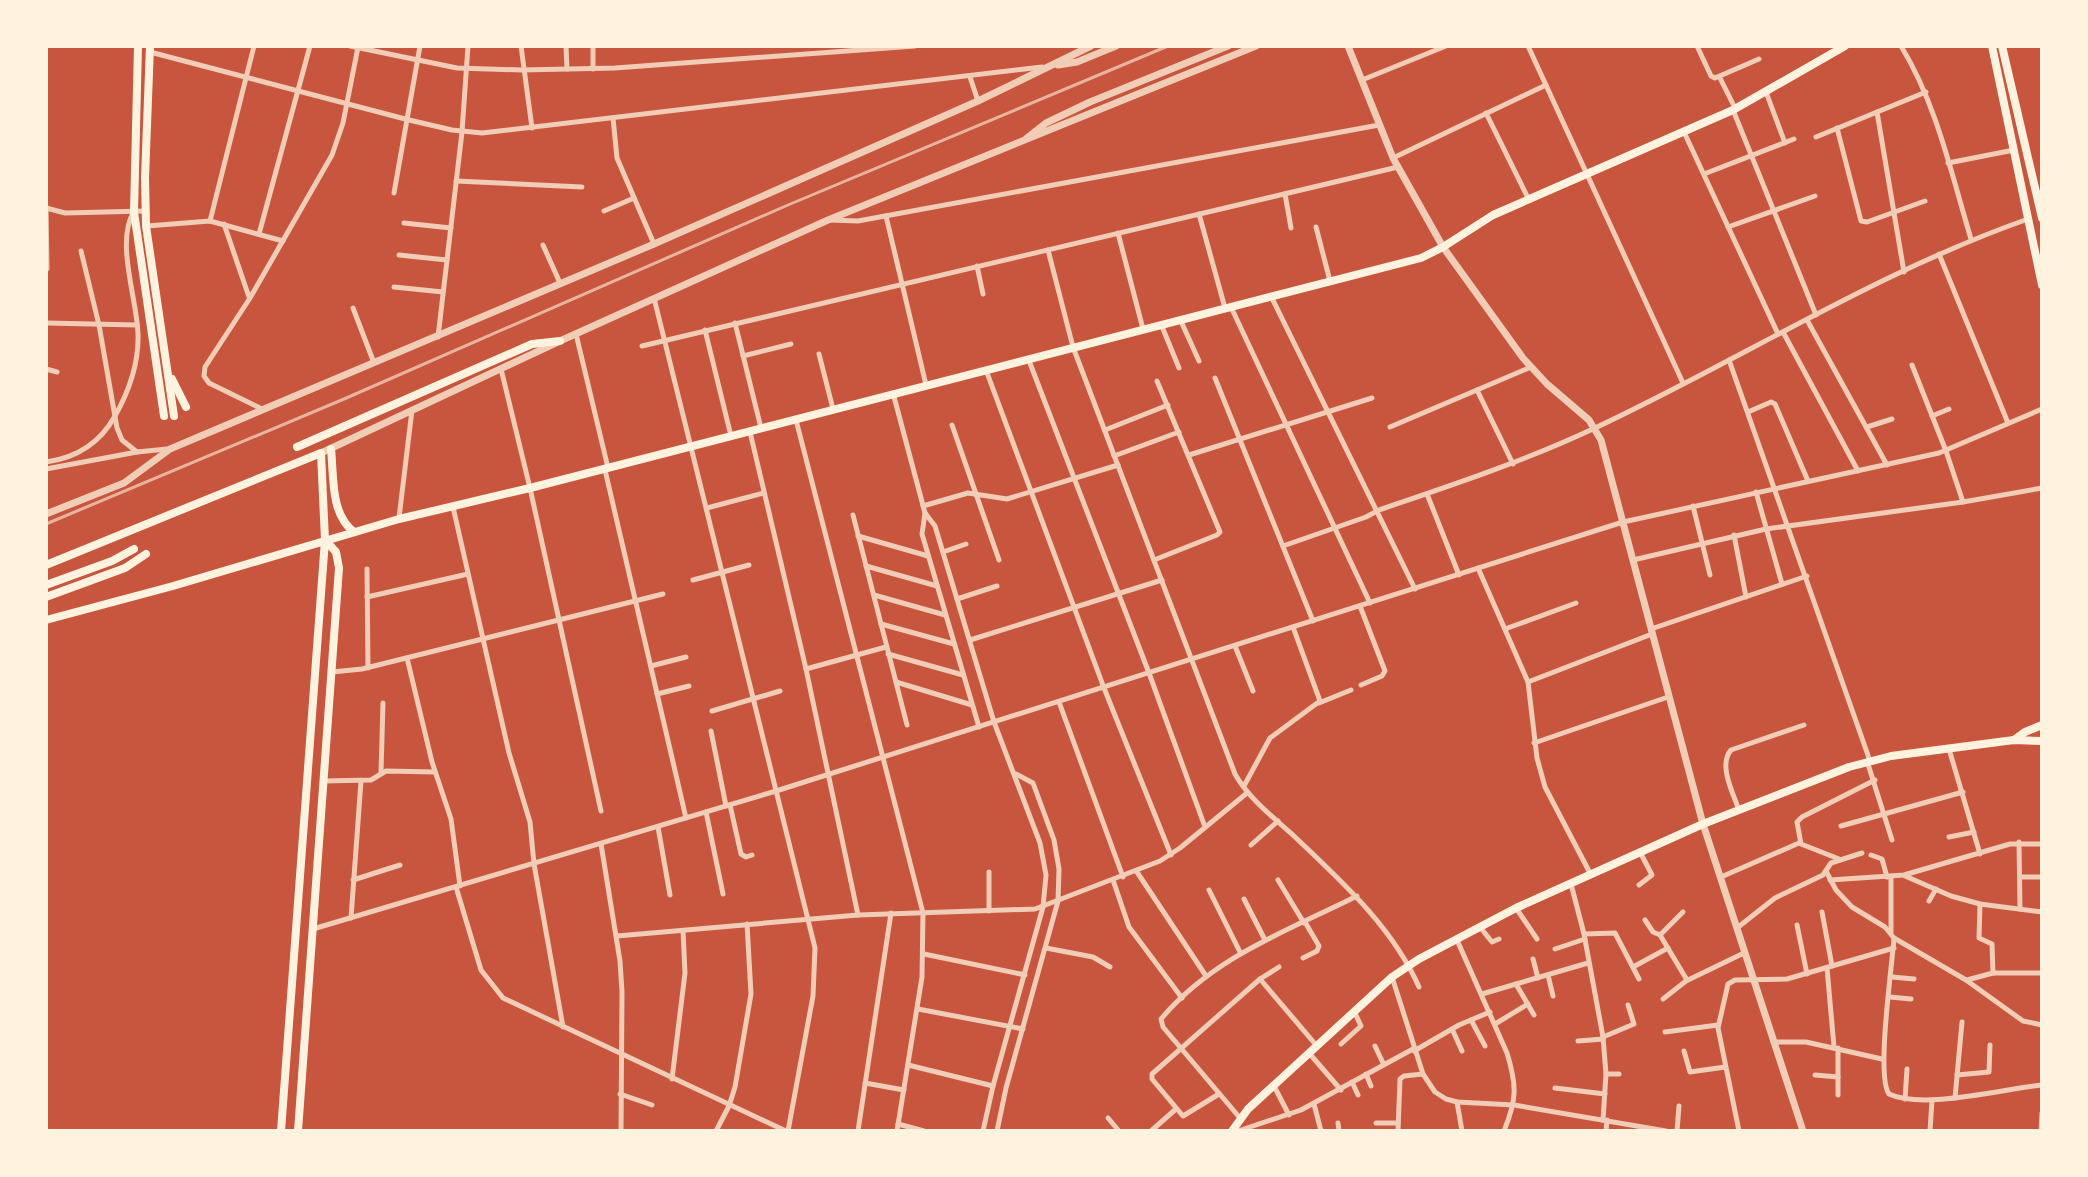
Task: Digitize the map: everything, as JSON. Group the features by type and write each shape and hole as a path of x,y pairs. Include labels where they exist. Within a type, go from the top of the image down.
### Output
{"main road":[{"path":"138,46 134,212 154,351 169,416 166,363 145,211 150,49"},
{"path":"46,620 399,519 1421,258 1480,222 1734,109 1845,46"},
{"path":"1992,46 2042,285"},
{"path":"2002,46 2042,218"},
{"path":"297,447 532,344 560,341"},
{"path":"166,363 186,407"},
{"path":"331,449 338,510 345,524 354,532"},
{"path":"46,565 321,453 325,540 281,1131"},
{"path":"298,1131 339,562 336,552 325,540"},
{"path":"46,585 112,561 134,549"},
{"path":"46,597 125,568 146,554"},
{"path":"2014,740 2042,725"},
{"path":"1235,1131 1240,1118 1392,977 1516,908 1703,824 1869,761 2014,740 2042,741"},
{"path":"301,862 317,862"},
{"path":"291,980 308,980"}],"street":[{"path":"210,221 254,46"},
{"path":"259,234 310,46"},
{"path":"350,46 466,69 522,70 593,69 915,46"},
{"path":"394,193 420,46"},
{"path":"438,338 462,132 468,46"},
{"path":"521,46 532,129"},
{"path":"566,46 567,69"},
{"path":"593,46 593,69"},
{"path":"46,514 124,483 170,449 654,244 978,101 1091,46"},
{"path":"150,49 409,120 462,132 482,133 1052,66 1077,62 1116,46"},
{"path":"1022,143 1046,123 1090,102 1228,46"},
{"path":"321,453 828,220 1256,46"},
{"path":"1348,46 1393,158 1443,247 1531,367 1596,428 1703,824 1803,1131"},
{"path":"1362,80 1446,46"},
{"path":"1528,46 1683,383"},
{"path":"1697,46 1711,76 1720,78 1759,59"},
{"path":"1901,46 1926,92 1971,239"},
{"path":"262,409 209,383 204,376 205,367 250,298 332,155 347,104 358,47"},
{"path":"970,77 978,101"},
{"path":"1720,78 1816,315"},
{"path":"1393,158 1546,85"},
{"path":"1765,91 1785,143"},
{"path":"1816,137 1926,92"},
{"path":"1877,112 1904,272"},
{"path":"1486,113 1529,200"},
{"path":"613,118 615,151 654,244"},
{"path":"828,220 858,221 1379,125"},
{"path":"1837,128 1859,218 1867,222 1925,201"},
{"path":"1684,132 1781,334 1858,471"},
{"path":"1704,174 1794,139"},
{"path":"1948,163 2015,149"},
{"path":"642,346 1398,167"},
{"path":"456,181 582,187"},
{"path":"1285,194 1291,228"},
{"path":"1728,227 1815,196"},
{"path":"604,211 634,198"},
{"path":"47,269 46,207 65,213 145,211"},
{"path":"46,462 84,450 102,435 116,415 135,366 137,325 126,241 134,212"},
{"path":"1199,214 1228,307 1370,603"},
{"path":"886,216 926,385"},
{"path":"1283,546 1513,464 1596,428 1939,254 2029,218"},
{"path":"146,226 210,221 283,241"},
{"path":"404,223 451,228"},
{"path":"224,224 250,298"},
{"path":"1316,227 1330,281"},
{"path":"1118,233 1143,329"},
{"path":"543,245 561,284"},
{"path":"1048,250 1073,347 1235,774 1245,790 1357,896 1409,965 1419,987"},
{"path":"81,251 99,325 117,428 122,440 137,452"},
{"path":"1939,254 2008,423"},
{"path":"399,255 447,260"},
{"path":"977,266 983,294"},
{"path":"394,287 443,292"},
{"path":"1271,296 1415,589"},
{"path":"407,658 435,772 452,821 458,887 477,959 487,980 512,1005 787,1131 815,980 815,948 654,298"},
{"path":"353,308 374,363"},
{"path":"1180,319 1199,361"},
{"path":"1807,320 1887,465"},
{"path":"46,323 137,325"},
{"path":"735,323 761,428"},
{"path":"1161,324 1179,368"},
{"path":"705,330 731,436"},
{"path":"576,334 686,818"},
{"path":"743,356 791,344"},
{"path":"819,354 833,409"},
{"path":"1028,358 1205,827"},
{"path":"1729,360 1790,525 1869,761 1892,840"},
{"path":"1912,365 1963,502"},
{"path":"1390,427 1531,367"},
{"path":"46,369 57,372"},
{"path":"501,369 601,811"},
{"path":"986,369 1073,607 1171,855"},
{"path":"1215,378 1313,621"},
{"path":"1154,560 1220,533 1157,381"},
{"path":"1477,390 1513,464"},
{"path":"893,393 924,510 935,526 994,722 1043,859 1046,891 1043,907 983,1131"},
{"path":"1189,455 1372,398"},
{"path":"1748,412 1771,402 1775,404 1808,481"},
{"path":"1105,430 1168,405"},
{"path":"1932,416 1949,409"},
{"path":"312,929 776,791 1623,522 1946,451 2042,409"},
{"path":"399,519 412,410"},
{"path":"796,419 923,913 924,954 918,1009 897,1128 924,1131"},
{"path":"1867,427 1892,419"},
{"path":"952,425 999,560"},
{"path":"749,431 806,669 858,915"},
{"path":"1114,456 1179,432"},
{"path":"46,469 170,449"},
{"path":"924,510 966,494 1004,499 1118,465"},
{"path":"1633,560 1766,529 2042,488"},
{"path":"1756,492 1782,584"},
{"path":"707,508 764,493"},
{"path":"1427,493 1459,575"},
{"path":"452,506 509,753 530,822 534,864 563,1027"},
{"path":"1693,506 1710,575"},
{"path":"924,510 922,530 979,727"},
{"path":"853,515 907,725"},
{"path":"1734,535 1746,597"},
{"path":"858,536 929,557"},
{"path":"943,552 966,544"},
{"path":"693,580 749,565"},
{"path":"866,566 938,586"},
{"path":"1478,568 1528,682 1534,743 1545,787 1591,875"},
{"path":"367,569 368,668"},
{"path":"367,597 468,574"},
{"path":"1528,682 1651,632 1807,576"},
{"path":"970,640 1162,580"},
{"path":"957,599 997,586"},
{"path":"331,672 368,668 663,594"},
{"path":"873,595 946,616"},
{"path":"1505,629 1576,603"},
{"path":"1360,606 1385,671 1382,676 1361,685"},
{"path":"881,624 955,645"},
{"path":"1293,627 1320,697 1318,704"},
{"path":"1235,646 1253,691"},
{"path":"806,669 887,650 964,675"},
{"path":"651,666 686,657"},
{"path":"896,682 973,706"},
{"path":"657,694 689,686"},
{"path":"617,936 809,918 1043,907 1137,872 1171,855 1245,790 1270,738 1282,727 1318,704 1351,690"},
{"path":"712,711 780,691"},
{"path":"1534,743 1668,697"},
{"path":"1059,702 1123,877"},
{"path":"381,773 383,703"},
{"path":"1739,810 1725,764 1727,753 1804,725"},
{"path":"711,731 741,854 752,855"},
{"path":"1949,749 1980,854"},
{"path":"323,781 372,780 381,773 435,772"},
{"path":"997,1131 1058,901 1059,869 1054,840 1033,783 1015,774"},
{"path":"1800,842 1796,826 1802,817 1875,780"},
{"path":"351,918 361,781"},
{"path":"1841,826 1963,792"},
{"path":"706,812 723,894"},
{"path":"1251,845 1278,821"},
{"path":"658,827 670,895"},
{"path":"1949,837 1974,832"},
{"path":"1720,877 1800,842 1839,859"},
{"path":"2019,842 2020,909"},
{"path":"1830,880 1904,875 2019,842 2042,844"},
{"path":"601,844 617,936 622,992 621,1131"},
{"path":"1639,885 1652,875 1640,852"},
{"path":"1736,929 1775,898 1819,877 1831,863 1862,853"},
{"path":"1871,855 1882,859 1889,877 1894,948 1882,1059 1886,1090 1894,1097 1932,1100 2042,1085"},
{"path":"353,880 400,865"},
{"path":"1826,871 1852,907 1893,936 1966,980 2023,1021 2042,1023"},
{"path":"989,872 989,911"},
{"path":"1137,872 1206,976"},
{"path":"1904,875 1980,904 2042,912"},
{"path":"2020,877 2042,877"},
{"path":"1113,880 1129,927 1182,998"},
{"path":"1278,880 1319,946 1317,951 1303,958"},
{"path":"1571,884 1603,1038 1606,1131"},
{"path":"1929,901 1936,889"},
{"path":"1209,890 1240,952"},
{"path":"1240,1118 1163,1027 1163,1016 1206,976 1240,952 1357,896"},
{"path":"1244,899 1265,940"},
{"path":"1980,904 1979,938 1992,945 1993,973"},
{"path":"1516,908 1537,939"},
{"path":"1660,935 1683,912"},
{"path":"1822,912 1830,967 1838,1095"},
{"path":"858,1131 891,913"},
{"path":"1645,920 1653,932 1660,935 1687,980"},
{"path":"716,1131 735,1087 751,994 747,924"},
{"path":"1797,925 1807,974"},
{"path":"1479,926 1491,941 1499,939"},
{"path":"672,1079 685,973 683,931"},
{"path":"1555,949 1584,937 1614,932 1639,979"},
{"path":"1456,939 1490,1012 1512,1070 1514,1105 1504,1131"},
{"path":"1046,948 1093,957 1110,967"},
{"path":"1633,967 1668,948"},
{"path":"1739,1131 1718,1025 1725,987 1735,980 1783,979 1807,974 1894,948"},
{"path":"1663,999 1687,980 1744,953"},
{"path":"924,954 1025,975"},
{"path":"1533,959 1538,978"},
{"path":"1482,994 1588,963"},
{"path":"1219,1094 1186,1116 1176,1109 1151,1076 1260,979 1279,967"},
{"path":"1966,980 1993,973 2042,973"},
{"path":"1548,975 1553,996"},
{"path":"1392,977 1414,1050 1423,1074 1435,1092 1457,1102 1514,1105 1666,1131"},
{"path":"1892,977 1914,979"},
{"path":"1260,979 1316,1045"},
{"path":"1516,984 1534,1015"},
{"path":"1890,997 1911,999"},
{"path":"1495,1024 1528,1004"},
{"path":"1578,1041 1603,1038 1634,1024 1628,1005"},
{"path":"918,1009 1023,1029"},
{"path":"1341,1044 1361,1025 1354,1010"},
{"path":"1235,1131 1314,1104 1383,1063 1490,1012"},
{"path":"1471,1020 1485,1046"},
{"path":"1955,1098 1962,1022"},
{"path":"1665,1032 1718,1025"},
{"path":"1452,1029 1462,1051"},
{"path":"1772,1042 1806,1042 1882,1059"},
{"path":"1957,1075 1989,1072 1990,1045"},
{"path":"1375,1046 1383,1063"},
{"path":"1684,1051 1690,1072 1725,1067"},
{"path":"1309,1053 1341,1090"},
{"path":"908,1065 993,1086"},
{"path":"1905,1099 1907,1069"},
{"path":"1366,1074 1371,1086"},
{"path":"1398,1131 1400,1079 1423,1074"},
{"path":"1606,1074 1619,1074"},
{"path":"1815,1075 1838,1077"},
{"path":"1352,1082 1358,1095"},
{"path":"865,1083 904,1090"},
{"path":"1274,1085 1289,1115"},
{"path":"1555,1088 1605,1094"},
{"path":"620,1094 652,1105"},
{"path":"1930,1131 1932,1100"},
{"path":"1457,1102 1462,1131"},
{"path":"1314,1104 1321,1131"},
{"path":"1677,1131 1679,1106"},
{"path":"1151,1131 1176,1109"},
{"path":"2041,1131 2042,1113"},
{"path":"1108,1118 1119,1131"},
{"path":"1338,1123 1339,1131"},
{"path":"1376,1123 1398,1123"}],"railway":[{"path":"46,524 344,399 788,205 1168,46"}]}
